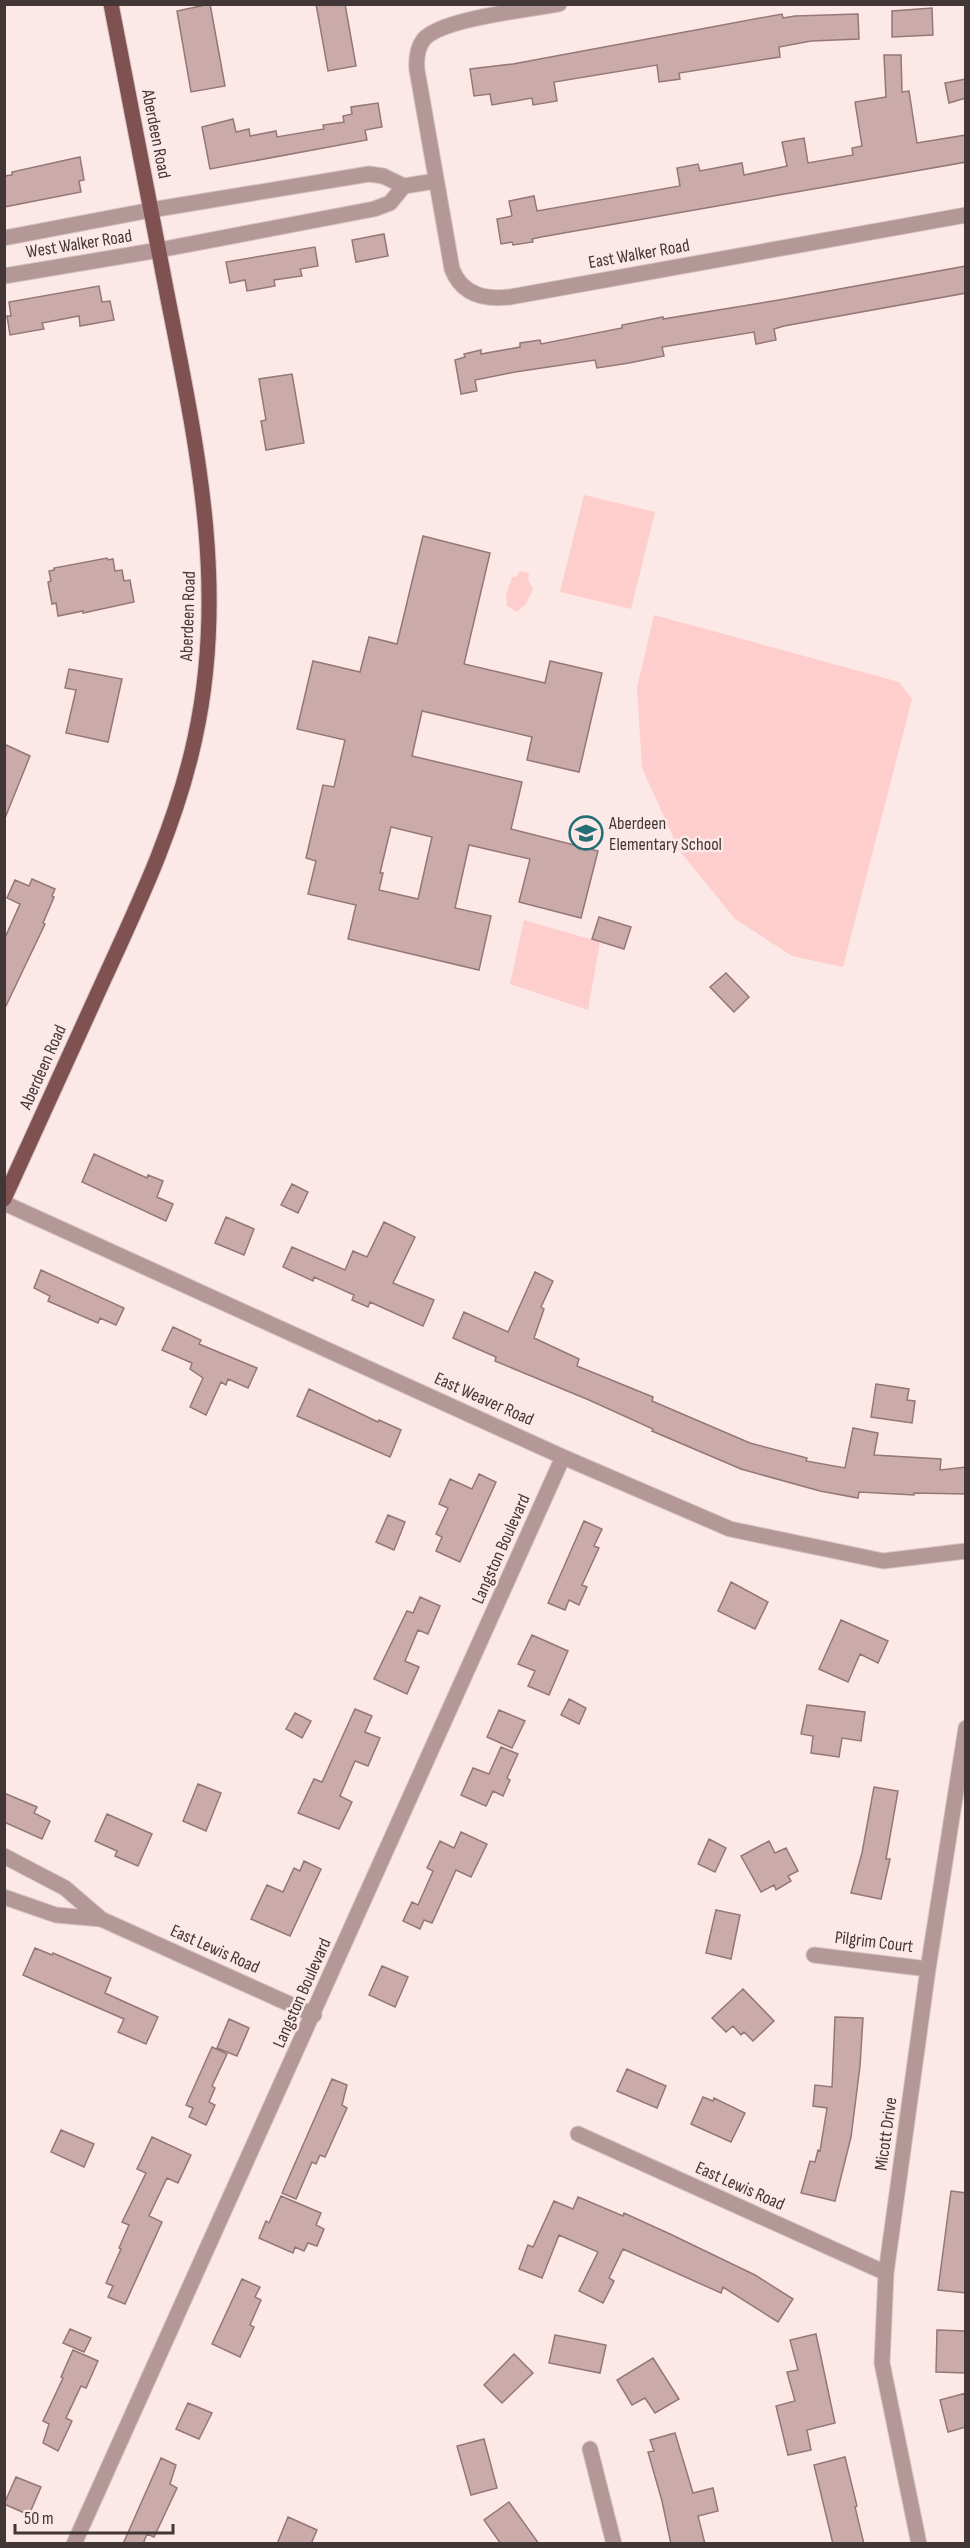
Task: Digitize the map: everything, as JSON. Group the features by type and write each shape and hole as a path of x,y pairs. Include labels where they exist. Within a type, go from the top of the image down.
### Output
{"main road":[{"name":"Aberdeen Road","path":"4,1201 160,852 183,783 201,710 210,632 207,520 198,455 111,4"}],"street":[{"name":"East Walker Road","path":"559,4 454,23 430,34 423,40 417,55 417,70 455,277 473,294 492,298 510,297 966,215"},
{"path":"151,210 369,174 383,176 404,186 436,181"},
{"path":"159,250 374,209 390,203 404,186"},
{"name":"West Walker Road","path":"4,238 151,210"},
{"name":"West Walker Road","path":"4,276 159,250"},
{"name":"East Weaver Road","path":"4,1201 563,1457 730,1529 883,1561 966,1551"},
{"name":"Langston Boulevard","path":"74,2544 563,1457"},
{"name":"Micott Drive","path":"919,2544 882,2363 886,2273 928,1969 966,1728"},
{"name":"East Lewis Road","path":"4,1856 65,1888 101,1919 314,2014"},
{"name":"East Lewis Road","path":"4,1897 57,1915 101,1919"},
{"name":"Pilgrim Court","path":"814,1954 928,1969"},
{"name":"East Lewis Road","path":"578,2134 886,2273"},
{"path":"590,2449 614,2544"}],"shaded area":[{"path":"584,495 655,512 631,609 560,592"},
{"path":"520,571 529,573 528,579 533,589 526,604 517,612 507,606 506,595 512,578"},
{"path":"654,615 899,682 912,699 843,967 792,956 735,919 679,850 642,768 637,688"},
{"path":"524,920 600,942 588,1010 510,984"}],"building":[{"path":"210,4 225,86 191,92 177,11"},
{"path":"316,4 345,4 356,66 328,71"},
{"path":"932,8 933,35 892,37 892,11"},
{"path":"782,14 783,18 858,14 859,39 811,41 779,47 780,57 679,73 680,79 659,82 657,65 554,82 557,101 533,105 532,98 492,105 490,94 474,96 470,69 513,64"},
{"path":"884,55 901,55 902,92 909,91 917,143 966,135 966,162 541,237 532,239 533,242 501,244 497,219 512,216 509,201 534,196 537,211 680,186 677,168 698,164 700,171 742,163 744,175 778,168 787,166 782,142 804,138 808,163 853,155 852,148 862,146 855,102 886,97"},
{"path":"966,79 966,98 949,103 945,83"},
{"path":"378,103 382,127 365,130 367,140 210,169 202,127 233,119 236,132 249,129 250,136 276,131 277,137 324,129 323,125 344,122 343,116 352,114 351,107"},
{"path":"80,157 84,180 79,181 81,192 4,207 4,176 12,175 12,172"},
{"path":"384,234 388,256 356,262 352,240"},
{"path":"315,247 318,266 300,269 302,276 274,280 275,286 247,291 245,280 230,283 226,262"},
{"path":"966,266 966,293 784,326 774,329 776,340 756,344 754,332 662,347 664,356 629,363 597,368 595,360 475,380 477,391 461,394 455,360 465,357 464,354 481,350 481,354 520,347 520,343 540,340 541,344 622,328 622,325 663,317 663,319 779,300"},
{"path":"99,286 102,302 110,301 114,320 80,326 79,316 42,323 44,329 10,335 7,316 11,316 9,302"},
{"path":"292,374 304,443 266,450 261,421 266,420 259,379"},
{"name":"Aberdeen Elementary School","path":"423,536 490,553 464,664 545,683 550,661 602,673 579,772 527,760 532,737 422,711 412,756 522,782 511,829 598,851 581,918 519,902 530,859 469,845 455,908 491,916 479,970 348,939 356,905 308,894 316,861 306,858 323,785 334,787 345,740 297,729 313,661 360,672 369,637 397,644","holes":["391,827 432,837 418,899 379,890 383,873 380,873"]},
{"path":"107,558 108,560 113,559 115,571 122,570 124,581 130,580 134,602 58,616 56,603 52,604 48,582 51,581 49,571 54,568"},
{"path":"69,669 122,679 108,742 66,733 76,690 65,688"},
{"path":"4,744 30,756 5,818 4,818"},
{"path":"32,879 55,889 52,896 54,897 43,923 45,924 4,1010 4,940 20,904 7,898 15,880 29,886"},
{"path":"599,917 631,927 624,949 592,939"},
{"path":"726,973 749,997 734,1012 710,987"},
{"path":"94,1154 147,1178 148,1175 163,1181 157,1197 173,1204 166,1221 82,1182"},
{"path":"292,1184 308,1192 298,1213 281,1205"},
{"path":"226,1217 254,1229 244,1255 215,1243"},
{"path":"384,1222 415,1237 393,1283 434,1300 423,1326 370,1302 368,1307 352,1300 354,1295 314,1277 313,1281 283,1267 292,1247 345,1270 353,1251 367,1257"},
{"path":"41,1270 124,1308 116,1325 100,1318 98,1323 48,1301 50,1296 34,1288"},
{"path":"535,1272 553,1281 541,1307 544,1309 534,1338 579,1359 577,1366 653,1397 652,1401 750,1443 807,1458 806,1461 845,1468 853,1428 878,1433 874,1455 941,1459 940,1470 966,1467 966,1494 914,1493 914,1495 859,1492 858,1498 820,1491 741,1469 652,1431 653,1429 589,1400 495,1361 496,1357 453,1338 464,1312 508,1332"},
{"path":"173,1327 201,1340 199,1344 257,1368 248,1388 228,1379 226,1385 221,1382 206,1415 190,1407 203,1378 190,1369 192,1363 162,1350"},
{"path":"876,1384 909,1389 907,1400 915,1401 912,1423 871,1417"},
{"path":"309,1389 378,1422 379,1420 401,1430 390,1457 297,1416"},
{"path":"479,1474 496,1482 460,1562 436,1551 442,1537 436,1534 448,1508 439,1504 450,1479 472,1489"},
{"path":"388,1515 405,1522 394,1550 376,1542"},
{"path":"584,1521 602,1529 594,1546 599,1548 582,1585 587,1587 579,1605 569,1600 565,1610 548,1603"},
{"path":"731,1582 768,1602 755,1629 718,1611"},
{"path":"420,1597 440,1606 428,1634 418,1630 405,1661 419,1667 407,1694 374,1679 407,1611 413,1613"},
{"path":"841,1620 888,1641 878,1663 860,1654 848,1682 819,1669"},
{"path":"532,1635 568,1651 549,1695 528,1686 535,1671 518,1664"},
{"path":"569,1699 586,1708 579,1724 561,1715"},
{"path":"807,1705 865,1712 861,1741 842,1738 839,1757 811,1753 813,1736 801,1734"},
{"path":"355,1709 372,1716 365,1732 380,1738 368,1766 355,1761 340,1796 352,1802 339,1829 298,1813 314,1779 322,1782"},
{"path":"499,1710 525,1721 512,1748 487,1737"},
{"path":"295,1713 311,1721 302,1738 286,1729"},
{"path":"501,1747 518,1754 507,1778 510,1780 503,1796 493,1791 486,1806 461,1795 473,1768 489,1774"},
{"path":"198,1784 221,1793 206,1831 183,1821"},
{"path":"874,1787 898,1791 886,1859 890,1859 881,1899 851,1893 862,1853"},
{"path":"4,1793 37,1807 34,1813 50,1821 42,1839 4,1822"},
{"path":"107,1814 152,1834 138,1866 115,1856 117,1851 95,1841"},
{"path":"461,1832 487,1844 471,1877 456,1870 432,1923 424,1920 420,1929 403,1921 412,1902 418,1905 433,1871 427,1868 440,1841 454,1848"},
{"path":"709,1839 726,1848 715,1872 698,1864"},
{"path":"769,1841 775,1853 786,1848 798,1871 788,1876 791,1881 776,1890 774,1885 761,1892 741,1856"},
{"path":"304,1861 321,1869 290,1936 251,1919 267,1885 283,1892 294,1868 300,1871"},
{"path":"716,1910 740,1915 731,1959 706,1953"},
{"path":"35,1948 52,1955 53,1953 111,1978 105,1993 158,2017 146,2044 118,2032 124,2019 23,1975"},
{"path":"382,1966 408,1977 395,2007 369,1995"},
{"path":"743,1989 774,2021 753,2041 744,2032 741,2035 733,2026 726,2032 712,2018"},
{"path":"835,2017 863,2018 860,2066 851,2137 835,2201 801,2193 810,2161 815,2162 818,2150 820,2151 827,2108 813,2106 815,2085 832,2087"},
{"path":"229,2019 249,2028 237,2056 217,2048"},
{"path":"212,2047 227,2054 212,2086 215,2088 209,2102 215,2105 206,2125 189,2117 193,2108 186,2105"},
{"path":"627,2069 666,2086 657,2108 617,2091"},
{"path":"332,2079 347,2085 342,2105 347,2108 325,2157 320,2155 316,2164 312,2162 296,2199 282,2193"},
{"path":"703,2097 713,2101 714,2098 745,2113 731,2142 691,2124"},
{"path":"61,2130 94,2144 84,2167 51,2152"},
{"path":"152,2137 191,2155 178,2183 167,2178 149,2216 162,2222 125,2304 108,2297 113,2286 106,2283 129,2225 122,2222 146,2173 137,2169"},
{"path":"951,2191 966,2193 966,2293 938,2290"},
{"path":"281,2196 321,2213 316,2225 324,2229 317,2246 308,2243 304,2251 295,2247 293,2253 259,2238 266,2221 269,2223"},
{"path":"578,2197 623,2216 624,2213 670,2234 755,2275 793,2299 778,2322 723,2287 721,2293 623,2249 609,2278 614,2281 603,2303 579,2291 598,2252 559,2235 542,2278 519,2269 528,2245 533,2247 554,2201 573,2209"},
{"path":"242,2279 260,2287 255,2297 261,2300 250,2325 254,2327 240,2357 212,2344"},
{"path":"70,2329 91,2338 84,2352 63,2343"},
{"path":"937,2330 966,2331 966,2373 936,2372"},
{"path":"816,2334 835,2423 807,2430 811,2450 788,2455 776,2406 795,2401 787,2372 798,2370 790,2340"},
{"path":"555,2335 606,2345 600,2373 549,2363"},
{"path":"73,2350 98,2361 86,2388 81,2386 66,2418 72,2421 58,2451 43,2443 49,2424 43,2421"},
{"path":"514,2354 533,2373 502,2403 484,2385"},
{"path":"653,2358 679,2399 655,2413 645,2398 632,2405 617,2380"},
{"path":"966,2393 966,2427 948,2432 940,2400"},
{"path":"188,2403 212,2413 199,2439 176,2429"},
{"path":"675,2433 693,2493 713,2488 718,2511 698,2516 705,2544 671,2544 648,2452 654,2451 650,2440"},
{"path":"484,2439 497,2488 471,2495 457,2446"},
{"path":"845,2457 864,2544 833,2544 814,2465"},
{"path":"161,2458 176,2465 170,2484 177,2488 154,2537 147,2534 143,2544 123,2544"},
{"path":"16,2477 41,2487 29,2515 4,2504"},
{"path":"509,2502 539,2544 501,2544 484,2520"},
{"path":"288,2517 317,2530 311,2544 277,2544"}],"place":[{"name":"Aberdeen Elementary School","path":"586,833"}]}
